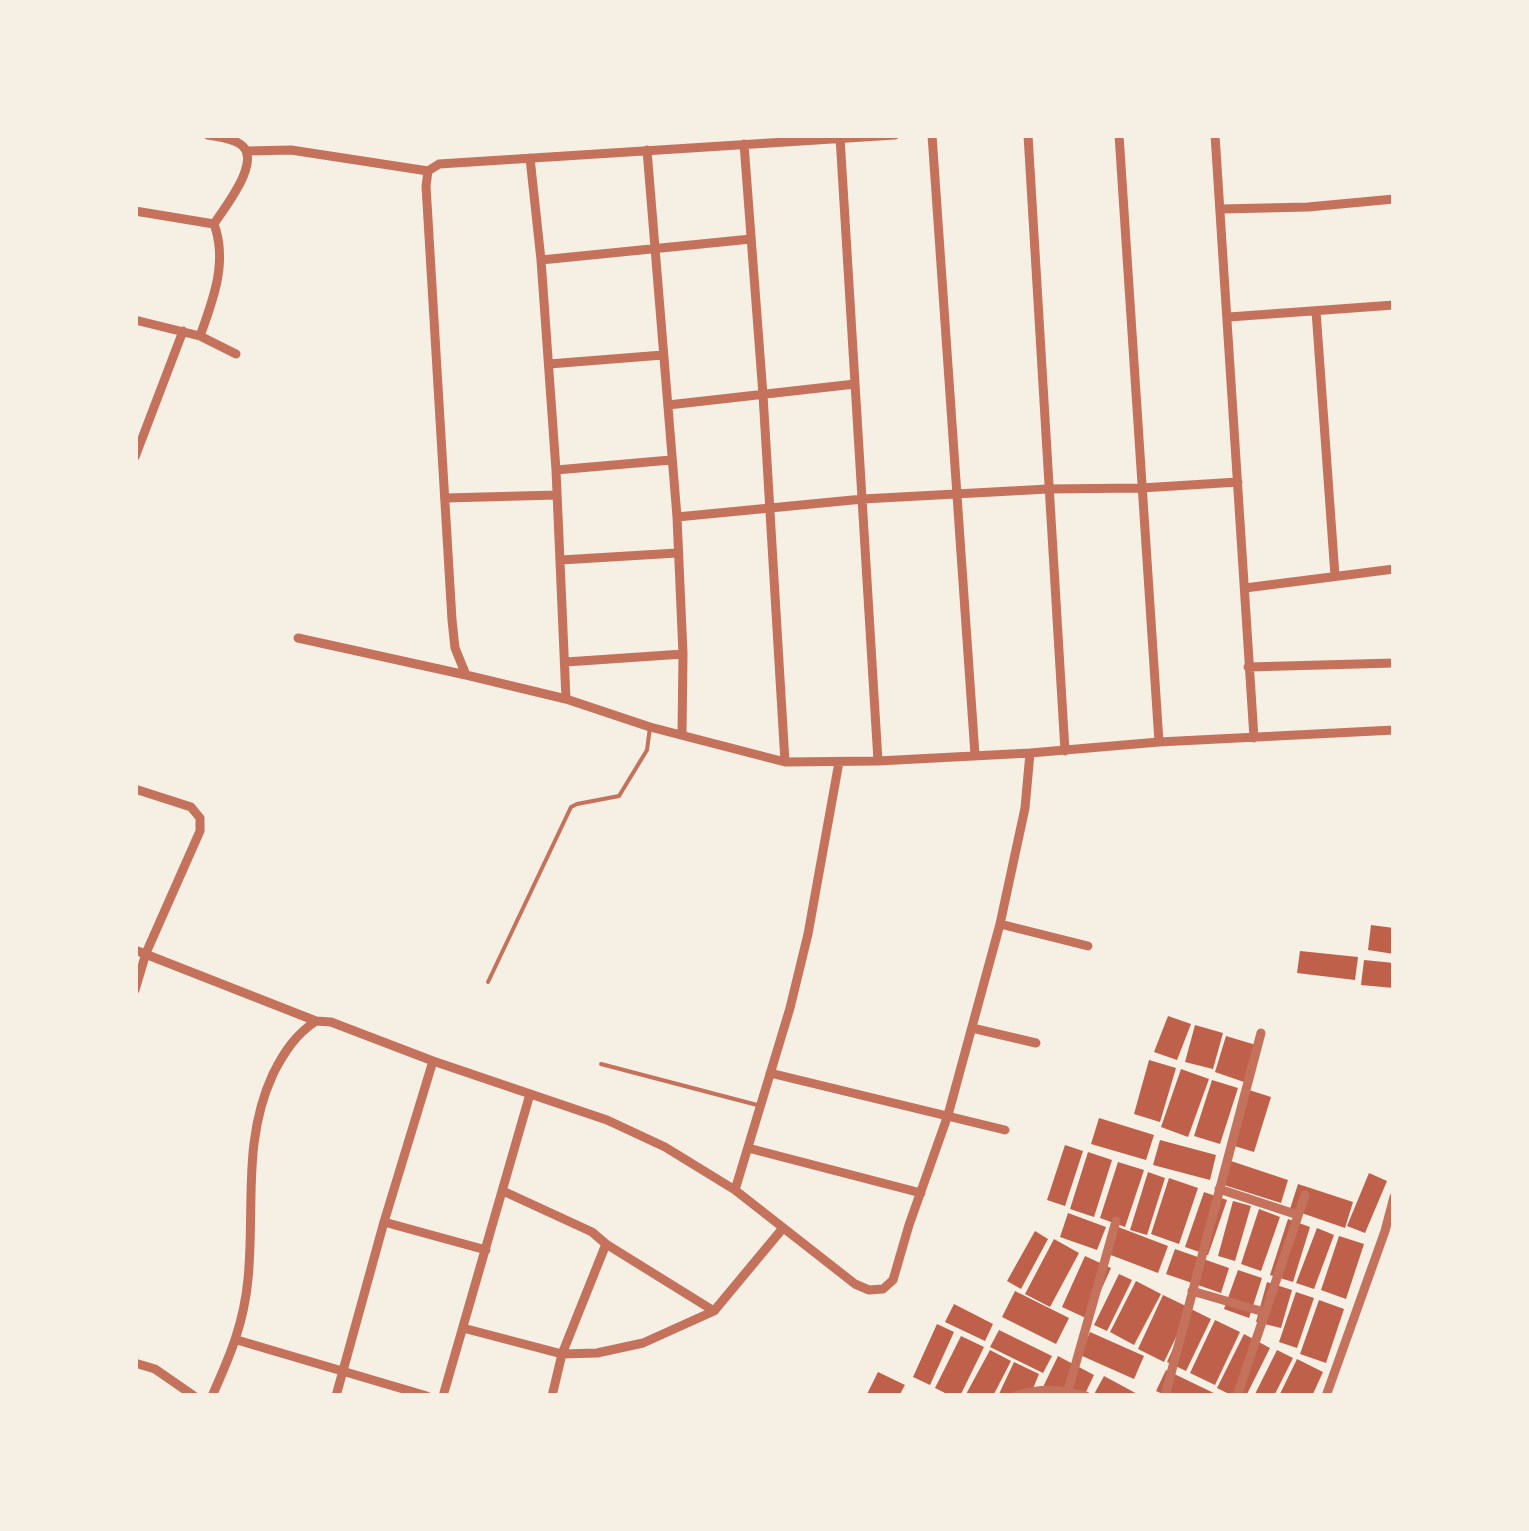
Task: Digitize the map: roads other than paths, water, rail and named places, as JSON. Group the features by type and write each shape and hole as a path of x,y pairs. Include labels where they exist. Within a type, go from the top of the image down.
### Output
{"street":[{"path":"208,135 242,144 248,162 245,175 214,224"},
{"path":"246,151 291,150 428,171 439,164 648,150 720,140 744,144 895,135"},
{"path":"932,135 975,756"},
{"path":"1028,135 1066,750"},
{"path":"1119,135 1158,742"},
{"path":"1215,135 1254,738"},
{"path":"840,138 878,762"},
{"path":"744,144 785,762"},
{"path":"648,150 676,516 683,654 682,735"},
{"path":"530,158 549,364 566,699"},
{"path":"428,171 452,620 455,648 466,674"},
{"path":"1222,209 1394,200"},
{"path":"135,211 214,224"},
{"path":"200,336 220,259 220,239 214,224"},
{"path":"541,260 751,239"},
{"path":"1228,317 1394,305"},
{"path":"1316,310 1334,576"},
{"path":"135,320 183,330 236,354"},
{"path":"135,457 183,330"},
{"path":"549,364 663,355"},
{"path":"668,405 856,384"},
{"path":"556,470 671,460"},
{"path":"676,516 863,499 1238,482"},
{"path":"446,498 557,495"},
{"path":"560,560 677,553"},
{"path":"1246,588 1394,569"},
{"path":"298,638 566,699 650,727 785,762 878,762 1394,730"},
{"path":"566,662 683,654"},
{"path":"1248,667 1394,662"},
{"path":"140,952 316,1021 332,1022 622,1126 735,1190 856,1284 870,1290 884,1289 893,1280 908,1225 948,1115 972,1028 1025,808 1030,753"},
{"path":"735,1190 808,934 838,762"},
{"path":"135,789 191,807 200,818 200,831 140,952 135,990"},
{"path":"1000,924 1088,946"},
{"path":"212,1396 237,1340 248,1280 256,1120 282,1055 302,1030 316,1021"},
{"path":"972,1028 1036,1043"},
{"path":"1165,1396 1261,1033"},
{"path":"336,1396 432,1061"},
{"path":"770,1073 1005,1130"},
{"path":"442,1396 530,1094"},
{"path":"748,1148 921,1193"},
{"path":"1219,1190 1298,1215"},
{"path":"503,1192 592,1232 714,1311"},
{"path":"1237,1396 1305,1195"},
{"path":"1326,1396 1389,1232 1394,1198"},
{"path":"1068,1391 1116,1221"},
{"path":"384,1222 486,1250"},
{"path":"464,1328 562,1354 597,1353 643,1343 714,1311 784,1228"},
{"path":"552,1396 562,1354 606,1244"},
{"path":"1192,1291 1264,1312"},
{"path":"237,1340 427,1396"},
{"path":"135,1363 155,1369 194,1396"},
{"path":"1015,1396 1042,1389 1086,1396"}],"lane":[{"path":"488,982 571,808 620,796 646,750 650,727"},
{"path":"600,1064 760,1106"}]}
